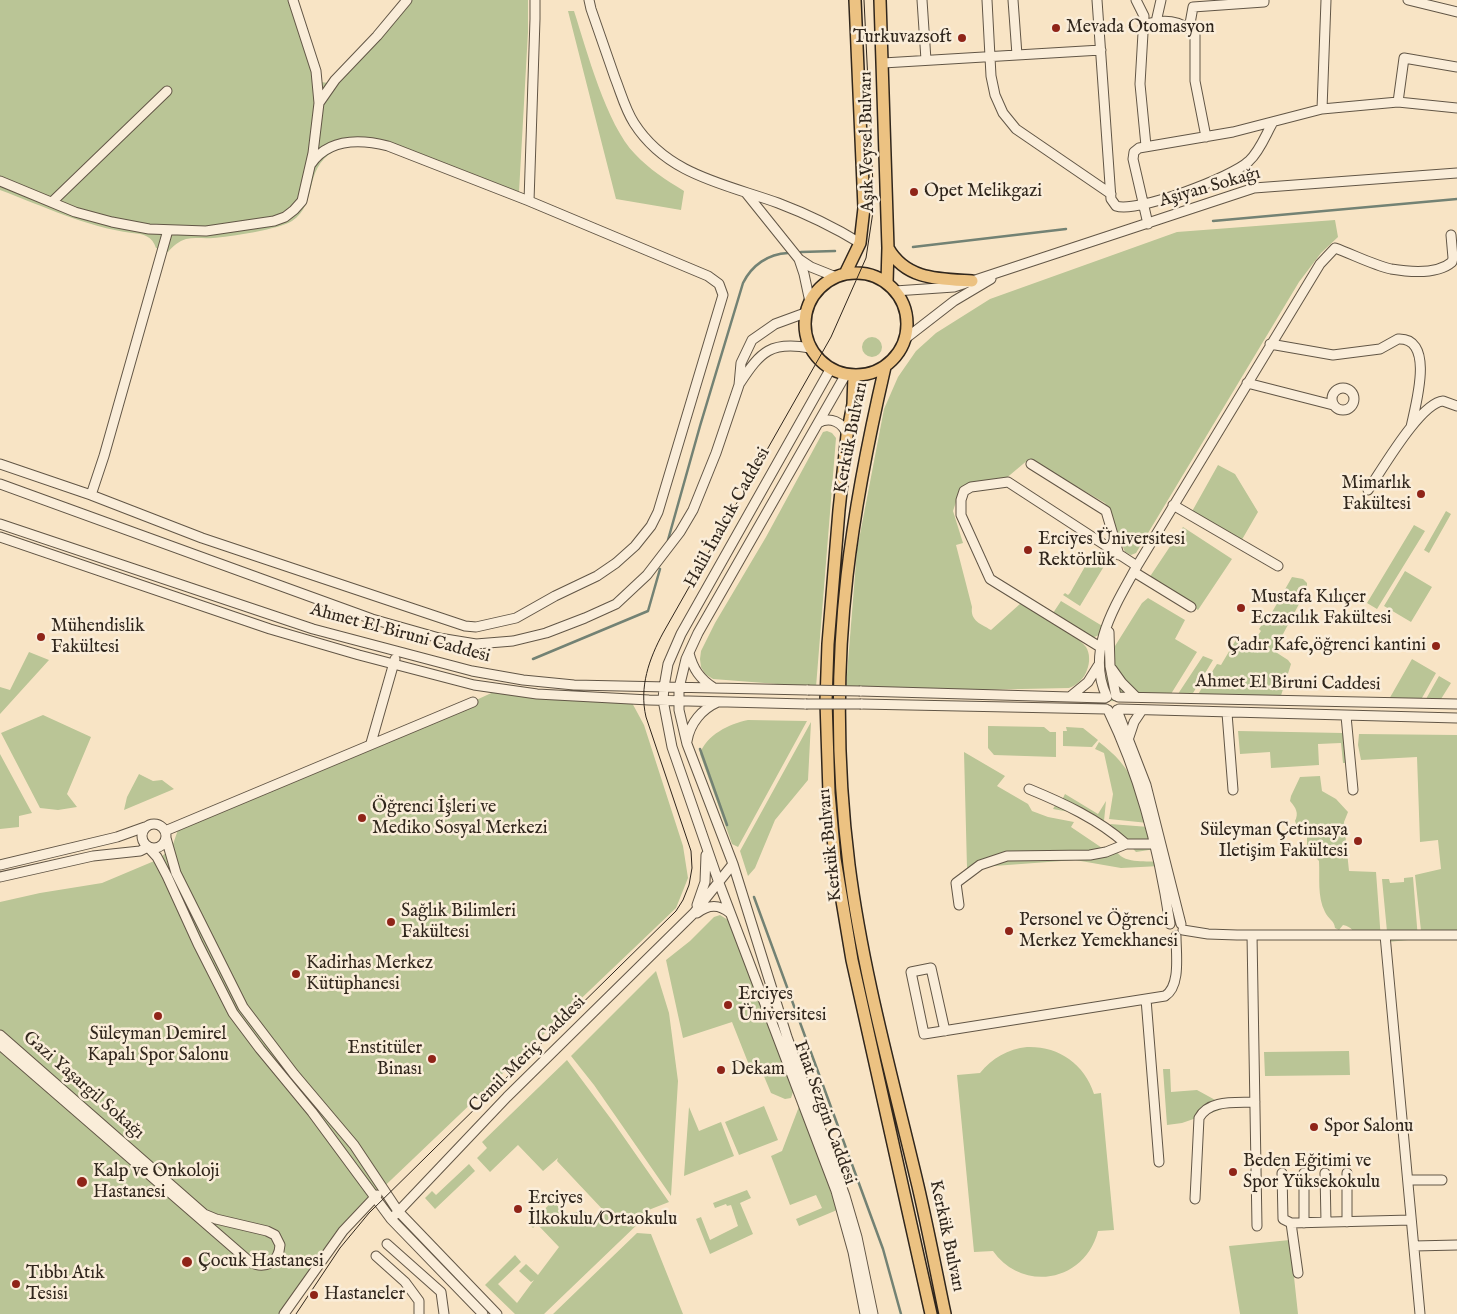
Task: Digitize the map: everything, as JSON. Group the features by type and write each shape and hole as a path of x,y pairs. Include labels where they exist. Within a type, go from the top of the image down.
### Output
{"main road":[{"name":"Aşık Veysel Bulvarı","path":"840,275 860,243 864,208 855,0"},
{"name":"Aşık Veysel Bulvarı","path":"880,0 888,248 891,287"},
{"path":"888,248 900,264 919,275 972,281"},
{"path":"857,272 875,276 891,287 900,296 906,310 908,326 905,339 897,356 885,367 870,374 850,375 836,372 822,363 810,348 805,331 805,313 812,297 824,283 840,275 857,272"},
{"name":"Kerkük Bulvarı","path":"885,367 857,506 844,602 839,736 842,798 849,865 860,935 945,1314"},
{"name":"Kerkük Bulvarı","path":"850,375 853,404 834,564 827,671 827,760 832,826 840,892 852,960 932,1314"}],"street":[{"path":"0,181 75,212 112,222 168,230 206,231 280,220 294,210 302,201 311,164 319,103 316,72 293,0"},
{"path":"319,103 335,80 377,36 407,0"},
{"path":"529,201 535,0"},
{"path":"589,0 590,9 625,105 634,123 647,140 668,158 691,172 810,216 860,243"},
{"path":"922,0 926,60"},
{"path":"987,0 991,76 995,95 1009,121 1016,129 1111,194"},
{"path":"1013,0 1017,55"},
{"path":"1097,0 1112,203 1118,207 1144,205 1240,169 1253,157 1274,122"},
{"path":"1136,0 1144,16 1140,84 1146,146"},
{"path":"1156,22 1161,0"},
{"path":"1189,29 1193,7 1264,2 1264,0"},
{"path":"1322,110 1326,0"},
{"path":"1408,0 1457,12"},
{"path":"1143,25 1156,22 1174,22 1189,29 1195,35 1195,80 1206,136"},
{"path":"883,63 1101,50"},
{"path":"1398,102 1404,58 1457,67"},
{"path":"52,202 167,91"},
{"path":"1148,224 1133,157 1136,149 1232,132 1322,110 1398,102 1457,108"},
{"path":"0,464 91,495 202,538 465,626 476,627 516,618 607,570 626,555 643,537 658,512 723,296 716,281 529,201 377,143 358,141 336,145 320,153 311,164"},
{"name":"Aşiyan Sokağı","path":"891,287 954,287 1254,188 1457,173"},
{"path":"746,193 798,259 804,274 810,302"},
{"path":"91,495 104,456 168,230"},
{"path":"1112,710 1121,702 1111,697 1100,680 1098,666 1100,647 1111,614 1135,569 1312,275 1335,248 1389,269 1426,271 1441,268 1452,262 1451,235"},
{"path":"798,259 811,267 840,275"},
{"name":"Aşiyan Sokağı","path":"905,339 972,289 1009,270"},
{"path":"0,484 372,618 439,638 476,644 513,641 546,633 616,604 647,575 680,532 694,510 716,453 738,385 741,364 752,340 775,324 805,313"},
{"path":"1270,344 1333,355 1380,350 1398,339 1410,342 1418,351 1421,361 1411,427"},
{"path":"738,385 754,361 768,349 791,344 810,348"},
{"name":"Halil İnalcık Caddesi","path":"663,700 668,664 681,634 831,368"},
{"name":"Halil İnalcık Caddesi","path":"678,700 679,688 689,653 706,618 818,424 850,375"},
{"path":"1247,383 1333,405"},
{"path":"1368,490 1411,427 1435,402 1447,401 1457,406"},
{"path":"818,424 828,420 837,422 844,427 848,435"},
{"path":"1031,464 1106,511 1120,555"},
{"path":"1100,647 990,579 961,516 961,497 964,491 971,487 1008,482 1120,555 1135,569 1191,607"},
{"path":"1173,505 1278,566"},
{"name":"Ahmet El Biruni Caddesi","path":"0,524 313,629 472,671 523,680 574,685 679,688 1457,704"},
{"name":"Ahmet El Biruni Caddesi","path":"0,537 270,629 474,685 520,692 719,702 1457,718"},
{"path":"945,1031 931,968 911,972 924,1034 945,1031 1146,1000 1165,996 1172,990 1175,980 1180,930 1154,813 1129,737 1112,710 1104,704 1111,697 1108,640 1111,614"},
{"path":"371,743 397,651"},
{"path":"689,653 690,660 698,674 714,688"},
{"path":"1071,696 1088,682 1098,666"},
{"path":"1110,666 1122,684 1136,697"},
{"name":"Fuat Sezgin Caddesi","path":"663,700 672,747 719,882 836,1191 853,1252 865,1314"},
{"name":"Fuat Sezgin Caddesi","path":"678,700 687,744 732,864 787,1037 851,1216 873,1314"},
{"path":"0,877 94,856 140,852 148,847 159,847 163,845 166,835 371,743 473,702"},
{"path":"687,744 690,729 698,716 707,708 719,702"},
{"path":"1112,710 1138,781 1155,844 1170,924 1175,922 1180,930"},
{"path":"1129,737 1134,722 1142,710"},
{"path":"1228,713 1233,790"},
{"path":"1346,716 1353,790"},
{"path":"1029,789 1092,819 1126,844"},
{"path":"0,865 116,837 156,824 163,827 176,873 243,1007 289,1067 354,1145 398,1211 497,1314"},
{"path":"145,827 142,834 145,845 157,857 167,876 198,944 233,1013 312,1112 390,1219 483,1314"},
{"path":"683,924 699,902 706,882 705,841"},
{"path":"959,905 956,882 971,870 989,860 1016,855 1090,855 1106,852 1126,844 1155,844"},
{"path":"34,869 37,866 35,856"},
{"path":"683,924 694,913 732,864"},
{"path":"683,924 706,907 716,906 724,908 731,914"},
{"name":"Cemil Meriç Caddesi","path":"390,1219 507,1097 683,924"},
{"path":"1180,930 1223,935 1457,936"},
{"path":"1252,935 1257,1226"},
{"path":"1385,936 1420,1314"},
{"path":"1146,1000 1159,1162"},
{"name":"Gazi Yaşargil Sokağı","path":"0,1035 204,1214 216,1219 267,1231 275,1235 280,1245 277,1258 265,1265 257,1265 250,1262 0,1044"},
{"path":"1195,1199 1199,1118 1201,1114 1214,1105 1254,1102"},
{"path":"1282,1173 1283,1219 1291,1224 1411,1220"},
{"path":"1304,1173 1304,1223"},
{"path":"1325,1173 1326,1222"},
{"path":"1347,1173 1347,1222"},
{"path":"1408,1180 1442,1180"},
{"path":"284,1314 338,1236 357,1214 383,1190"},
{"path":"1291,1224 1298,1273"},
{"path":"387,1244 441,1292 444,1314"},
{"path":"1414,1246 1457,1245"},
{"path":"376,1256 405,1282 419,1301 420,1314"},
{"path":"405,1282 416,1270"}],"green space":[{"path":"0,0 296,0 321,82 328,83 334,88 408,0 528,0 519,192 375,138 349,137 332,142 334,151 318,167 309,196 300,214 292,221 277,227 230,236 186,239 176,244 168,252 156,248 150,238 144,235 98,226 65,215 0,190"},
{"path":"568,11 574,11 591,66 615,125 640,159 658,174 684,191 681,210 616,199"},
{"path":"1335,220 1338,237 1321,253 1299,282 1136,553 1131,555 1125,552 1105,503 1029,459 1004,480 962,492 958,496 953,511 963,543 956,545 974,619 991,630 1021,603 1065,630 1086,647 1089,658 1088,667 1080,681 1069,688 925,691 846,687 857,550 884,409 898,377 916,351 936,333 990,299 1177,232"},
{"path":"872,337 879,340 882,347 879,354 872,357 865,354 862,347 865,340"},
{"path":"827,431 836,438 816,687 713,679 705,674 701,667 701,651 823,432"},
{"path":"1218,465 1235,474 1258,512 1240,543 1190,515"},
{"path":"1446,511 1451,514 1429,553 1424,550"},
{"path":"1414,525 1425,531 1377,609 1367,603"},
{"path":"1183,527 1232,559 1198,610 1149,578"},
{"path":"1097,551 1109,558 1080,606 1063,595 1070,593 1087,563"},
{"path":"1405,571 1432,587 1411,622 1384,606"},
{"path":"1292,577 1303,579 1307,583 1307,589 1274,651 1291,664 1278,705 1195,702 1195,699 1217,664 1221,665 1237,638 1252,644 1261,631 1259,629 1269,614 1271,614"},
{"path":"1148,598 1185,620 1175,639 1197,652 1166,702 1106,701 1105,681 1115,646 1142,603"},
{"path":"1061,601 1104,627 1099,635 1092,638 1053,613"},
{"path":"29,652 49,660 0,714 0,687 10,690"},
{"path":"1203,656 1213,660 1187,703 1176,703 1174,700"},
{"path":"1412,659 1436,673 1418,705 1384,708"},
{"path":"1439,676 1451,683 1436,707 1422,706"},
{"path":"500,689 630,699 644,725 683,846 688,878 676,908 370,1200 284,1314 0,1314 0,902 40,893 102,883 159,859 172,847 180,824 446,714"},
{"path":"43,715 91,737 67,794 77,807 58,810 40,808 1,733"},
{"path":"748,720 807,721 738,847 732,844 700,754 707,741 719,731 733,724"},
{"path":"811,722 808,780 775,820 755,868 748,876 740,851"},
{"path":"988,726 1044,727 1050,732 1056,732 1056,757 994,755 988,748"},
{"path":"1066,727 1083,728 1098,740 1092,747 1063,746 1063,731 1067,731"},
{"path":"1238,731 1343,733 1347,738 1349,763 1343,763 1341,743 1318,744 1319,765 1271,768 1270,752 1240,754"},
{"path":"1359,734 1457,735 1457,939 1422,940 1415,875 1441,869 1438,840 1420,842 1417,757 1361,760 1358,745"},
{"path":"1099,742 1126,769 1136,788 1148,823 1109,819 1113,794 1104,753 1095,749"},
{"path":"964,752 1005,776 997,786 1028,804 1032,811 1048,817 1074,822 1071,827 1111,854 1115,849 1123,858 1128,860 1158,862 1160,866 1121,868 1075,860 967,868"},
{"path":"0,754 32,813 19,816 19,827 0,829"},
{"path":"139,774 153,781 162,780 174,789 124,810 127,797"},
{"path":"1320,776 1322,791 1336,799 1348,812 1344,822 1349,871 1376,872 1381,940 1357,940 1351,928 1343,925 1339,930 1335,928 1322,906 1319,861 1307,848 1307,829 1297,826 1295,821 1296,811 1290,801 1300,777"},
{"path":"1065,794 1098,814 1106,801 1104,821 1083,809 1081,814 1053,809 1057,802 1060,804"},
{"path":"1110,824 1149,827 1155,849 1136,852"},
{"path":"1413,877 1418,939 1388,942 1382,879 1389,879 1390,883 1404,882 1404,878"},
{"path":"720,915 728,920 794,1089 791,1098 785,1099 771,1093 758,1062 749,1065 732,1022 683,1038 666,960 690,941 714,917"},
{"path":"656,971 669,1013 678,1081 671,1196 594,1085 571,1056"},
{"path":"1027,1047 1038,1047 1059,1053 1068,1058 1084,1073 1094,1094 1101,1093 1114,1230 1098,1231 1091,1248 1080,1262 1067,1271 1052,1276 1036,1277 1020,1273 1006,1264 993,1251 974,1252 957,1075 980,1073 1001,1055"},
{"path":"1349,1051 1350,1075 1265,1076 1264,1052"},
{"path":"567,1060 669,1202 646,1211 650,1218 643,1219 544,1314 515,1314 485,1285 515,1255 521,1262 498,1284 517,1303 534,1280 531,1282 519,1271 526,1264 538,1275 559,1247 537,1224 533,1228 529,1224 553,1201 565,1214 584,1211 595,1221 605,1212 557,1161 558,1158 543,1171 518,1145 490,1172 477,1158 487,1148 482,1142"},
{"path":"1163,1069 1170,1069 1171,1092 1197,1090 1228,1107 1182,1123 1167,1125"},
{"path":"800,1104 837,1210 799,1226 796,1219 822,1208 816,1195 790,1205 771,1156 782,1151"},
{"path":"764,1106 778,1140 739,1155 725,1122"},
{"path":"689,1107 699,1131 721,1122 734,1156 684,1176"},
{"path":"469,1164 475,1171 435,1209 425,1198 432,1191 436,1195"},
{"path":"747,1190 751,1198 740,1203 753,1234 710,1254 696,1219 701,1217 710,1240 738,1226 731,1205 727,1206 726,1204 715,1208 713,1203"},
{"path":"637,1233 651,1234 683,1314 553,1314"},
{"path":"1290,1240 1298,1314 1240,1314 1229,1246"}],"waterway":[{"path":"1213,221 1457,199"},
{"path":"913,247 1066,229"},
{"path":"801,252 835,251"},
{"path":"668,540 743,283 751,271 761,262 767,258 788,253"},
{"path":"533,659 648,611 660,569"},
{"path":"700,749 727,825"},
{"path":"754,897 883,1249 901,1314"}],"tram line":[{"path":"296,1314 340,1248 369,1213 676,911 683,900 689,885 692,868 691,851 646,717 644,695 647,674 653,653 663,633 831,337 866,258 874,205 864,0"}],"place":[{"name":"Mevada Otomasyon","path":"1056,28"},
{"name":"Turkuvazsoft","path":"962,38"},
{"name":"Opet Melikgazi","path":"914,192"},
{"name":"Mimarlık Fakültesi","path":"1421,494"},
{"name":"Erciyes Üniversitesi Rektörlük","path":"1028,550"},
{"name":"Mustafa Kılıçer Eczacılık Fakültesi","path":"1241,608"},
{"name":"Mühendislik Fakültesi","path":"41,637"},
{"name":"Çadır Kafe,öğrenci kantini","path":"1436,646"},
{"name":"Öğrenci İşleri ve Mediko Sosyal Merkezi","path":"362,818"},
{"name":"Süleyman Çetinsaya Iletişim Fakültesi","path":"1358,841"},
{"name":"Sağlık Bilimleri Fakültesi","path":"391,922"},
{"name":"Personel ve Öğrenci Merkez Yemekhanesi","path":"1009,931"},
{"name":"Kadirhas Merkez Kütüphanesi","path":"296,974"},
{"name":"Erciyes Üniversitesi","path":"728,1005"},
{"name":"Süleyman Demirel Kapalı Spor Salonu","path":"158,1016"},
{"name":"Enstitüler Binası","path":"432,1059"},
{"name":"Dekam","path":"721,1070"},
{"name":"Spor Salonu","path":"1314,1127"},
{"name":"Beden Eğitimi ve Spor Yüksekokulu","path":"1233,1172"},
{"name":"Kalp ve Onkoloji Hastanesi","path":"82,1182"},
{"name":"Erciyes İlkokulu/Ortaokulu","path":"518,1209"},
{"name":"Çocuk Hastanesi","path":"187,1262"},
{"name":"Tıbbı Atık Tesisi","path":"16,1284"},
{"name":"Hastaneler","path":"314,1295"}]}
